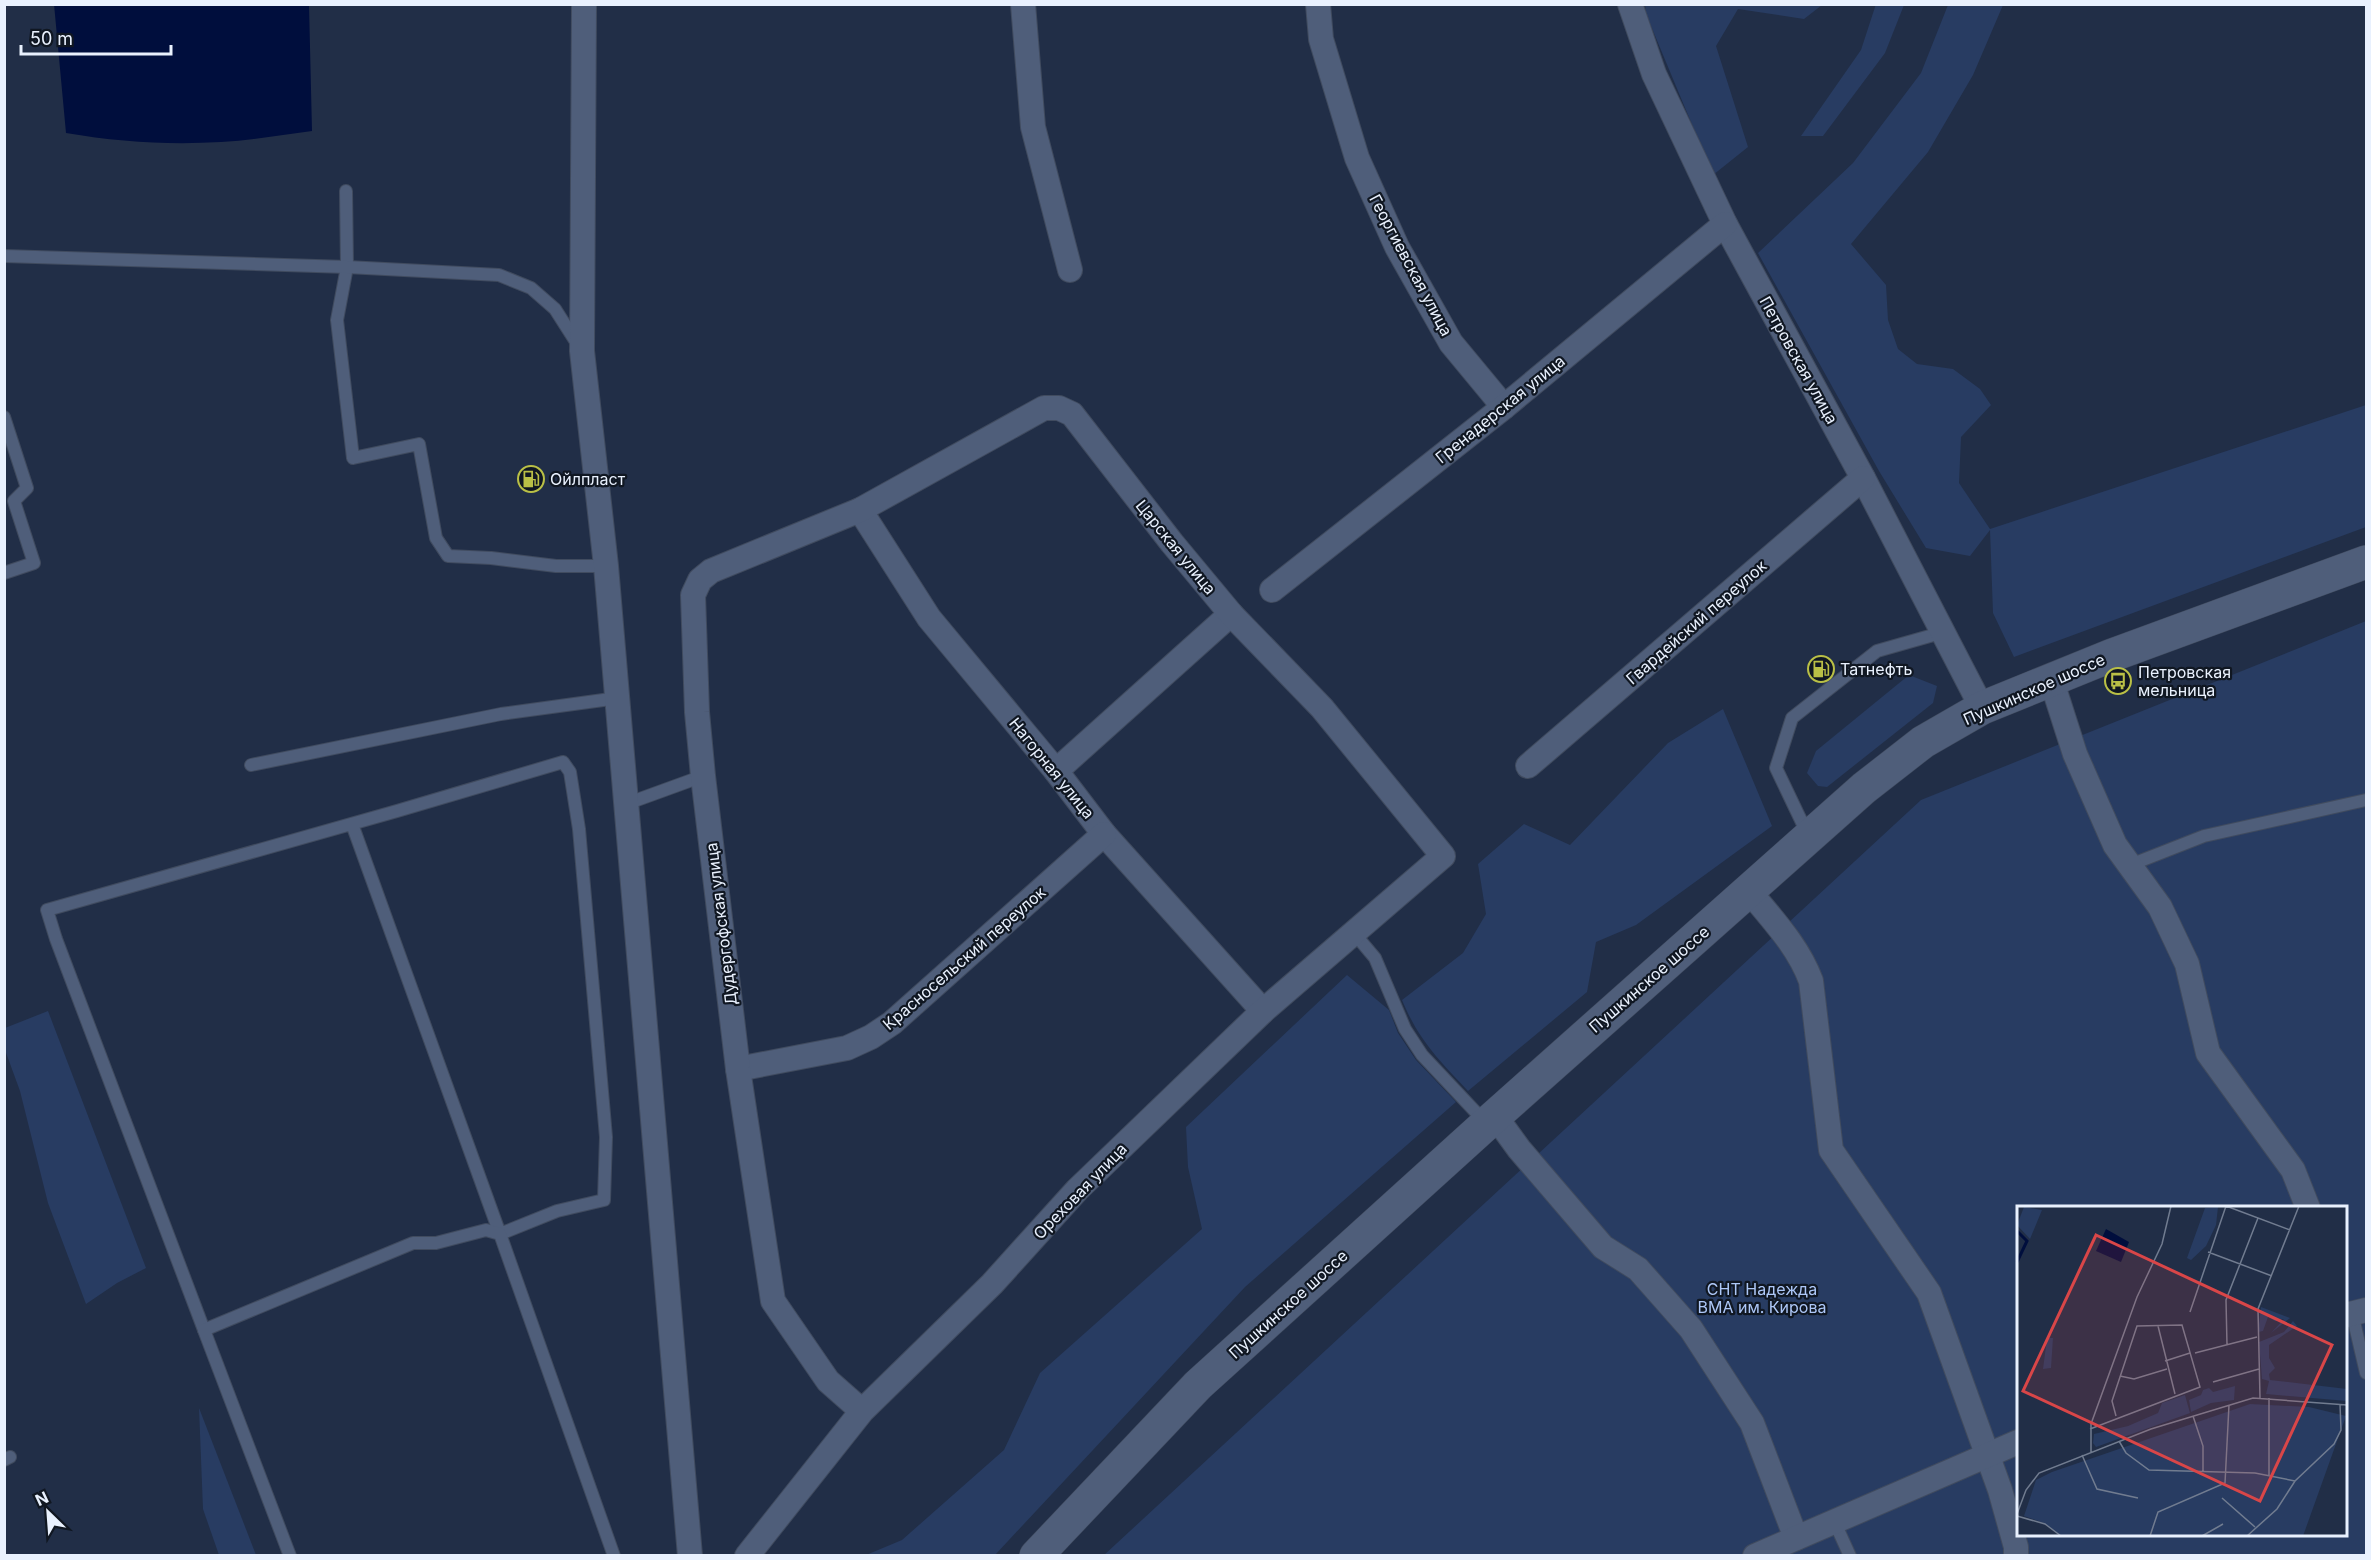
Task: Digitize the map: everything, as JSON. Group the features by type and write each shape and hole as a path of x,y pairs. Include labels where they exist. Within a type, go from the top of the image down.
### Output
{"main road":[{"name":"Пушкинское шоссе","path":"1036,1556 1198,1385 1490,1120 1864,788 1923,742 1982,708 2051,679 2367,562"}],"street":[{"path":"584,4 582,351 618,698 690,1556"},
{"path":"1023,4 1033,127 1070,270"},
{"name":"Георгиевская улица","path":"1318,4 1321,39 1357,159 1397,247 1451,343 1504,407"},
{"name":"Петровская улица","path":"1630,4 1654,74 1725,224 1863,478 1982,708"},
{"name":"Гренадерская улица","path":"1272,590 1504,407 1725,224"},
{"name":"Царская улица","path":"860,510 1044,408 1059,408 1072,414 1172,543 1231,614 1322,708 1443,856"},
{"name":"Гвардейский переулок","path":"1528,765 1863,478"},
{"name":"Нагорная улица","path":"860,510 929,618 1056,771 1104,834 1263,1011"},
{"name":"Дудергофская улица","path":"860,510 711,570 700,580 693,595 697,712 703,776 738,1069 772,1301 828,1381 862,1411"},
{"path":"1056,771 1231,614"},
{"path":"2051,679 2075,754 2115,845 2160,907 2187,964 2208,1053 2293,1170 2307,1206"},
{"name":"Красносельский переулок","path":"738,1069 847,1048 871,1037 892,1023 1104,834"},
{"name":"Ореховая улица","path":"747,1556 862,1411 992,1284 1077,1190 1263,1011 1443,856"},
{"path":"1749,891 1785,935 1805,965 1811,981 1832,1150 1929,1293 2000,1490 2016,1547 2016,1556"},
{"path":"1490,1120 1519,1149 1603,1247 1638,1269 1691,1329 1752,1424 1796,1538"},
{"path":"1755,1556 2017,1443"}],"lane":[{"path":"346,191 347,267 337,320 353,458 419,444 436,538 448,556 492,558 556,566 606,566"},
{"path":"4,256 347,267 499,275 531,288 555,309 582,351"},
{"path":"4,417 27,488 14,501 34,563 4,573"},
{"path":"1809,837 1776,768 1792,718 1876,651 1944,632"},
{"path":"251,765 501,714 618,698"},
{"path":"204,1330 413,1243 436,1243 486,1230 500,1234 557,1211 604,1200 606,1137 579,829 570,772 563,762 47,910 204,1330 290,1556"},
{"path":"626,804 703,776"},
{"path":"2130,865 2204,836 2367,800"},
{"path":"352,824 614,1556"},
{"path":"1354,933 1375,958 1405,1029 1422,1055 1490,1120"},
{"path":"2352,1309 2367,1373"},
{"path":"1834,1523 1850,1556"}],"green space":[{"path":"1876,4 1904,5 1885,53 1823,136 1801,136 1861,50"},
{"path":"1645,5 1822,5 1804,19 1738,9 1716,46 1748,147 1713,175 1646,14"},
{"path":"1948,5 2003,5 1973,75 1928,152 1851,244 1886,285 1888,320 1898,349 1917,364 1953,369 1980,389 1991,405 1961,437 1959,483 1990,529 2366,405 2366,527 2014,657 1993,613 1990,530 1970,556 1926,548 1879,471 1758,253 1853,163 1921,73"},
{"name":"СНТ Надежда ВМА им. Кирова","path":"2366,621 2366,1555 1103,1556 1921,800"},
{"path":"1909,675 1937,686 1933,703 1827,787 1818,786 1807,773 1816,751"},
{"path":"1723,709 1772,826 1636,925 1596,942 1587,992 1468,1091 1423,1039 1402,1000 1463,953 1486,914 1478,864 1524,824 1570,845 1668,743"},
{"path":"1347,975 1389,1010 1398,1033 1416,1060 1456,1102 1245,1287 995,1555 866,1555 902,1540 1004,1450 1040,1373 1202,1229 1188,1167 1186,1127"},
{"path":"48,1011 146,1268 117,1283 86,1304 48,1203 20,1091 5,1050 5,1028"},
{"path":"199,1408 256,1555 219,1555 203,1509"}],"shaded area":[{"path":"54,4 309,5 312,131 202,143 124,141 66,133"}],"place":[{"name":"Ойлпласт","path":"531,479"},
{"name":"Татнефть","path":"1821,669"},
{"name":"Петровская мельница","path":"2118,681"}]}
